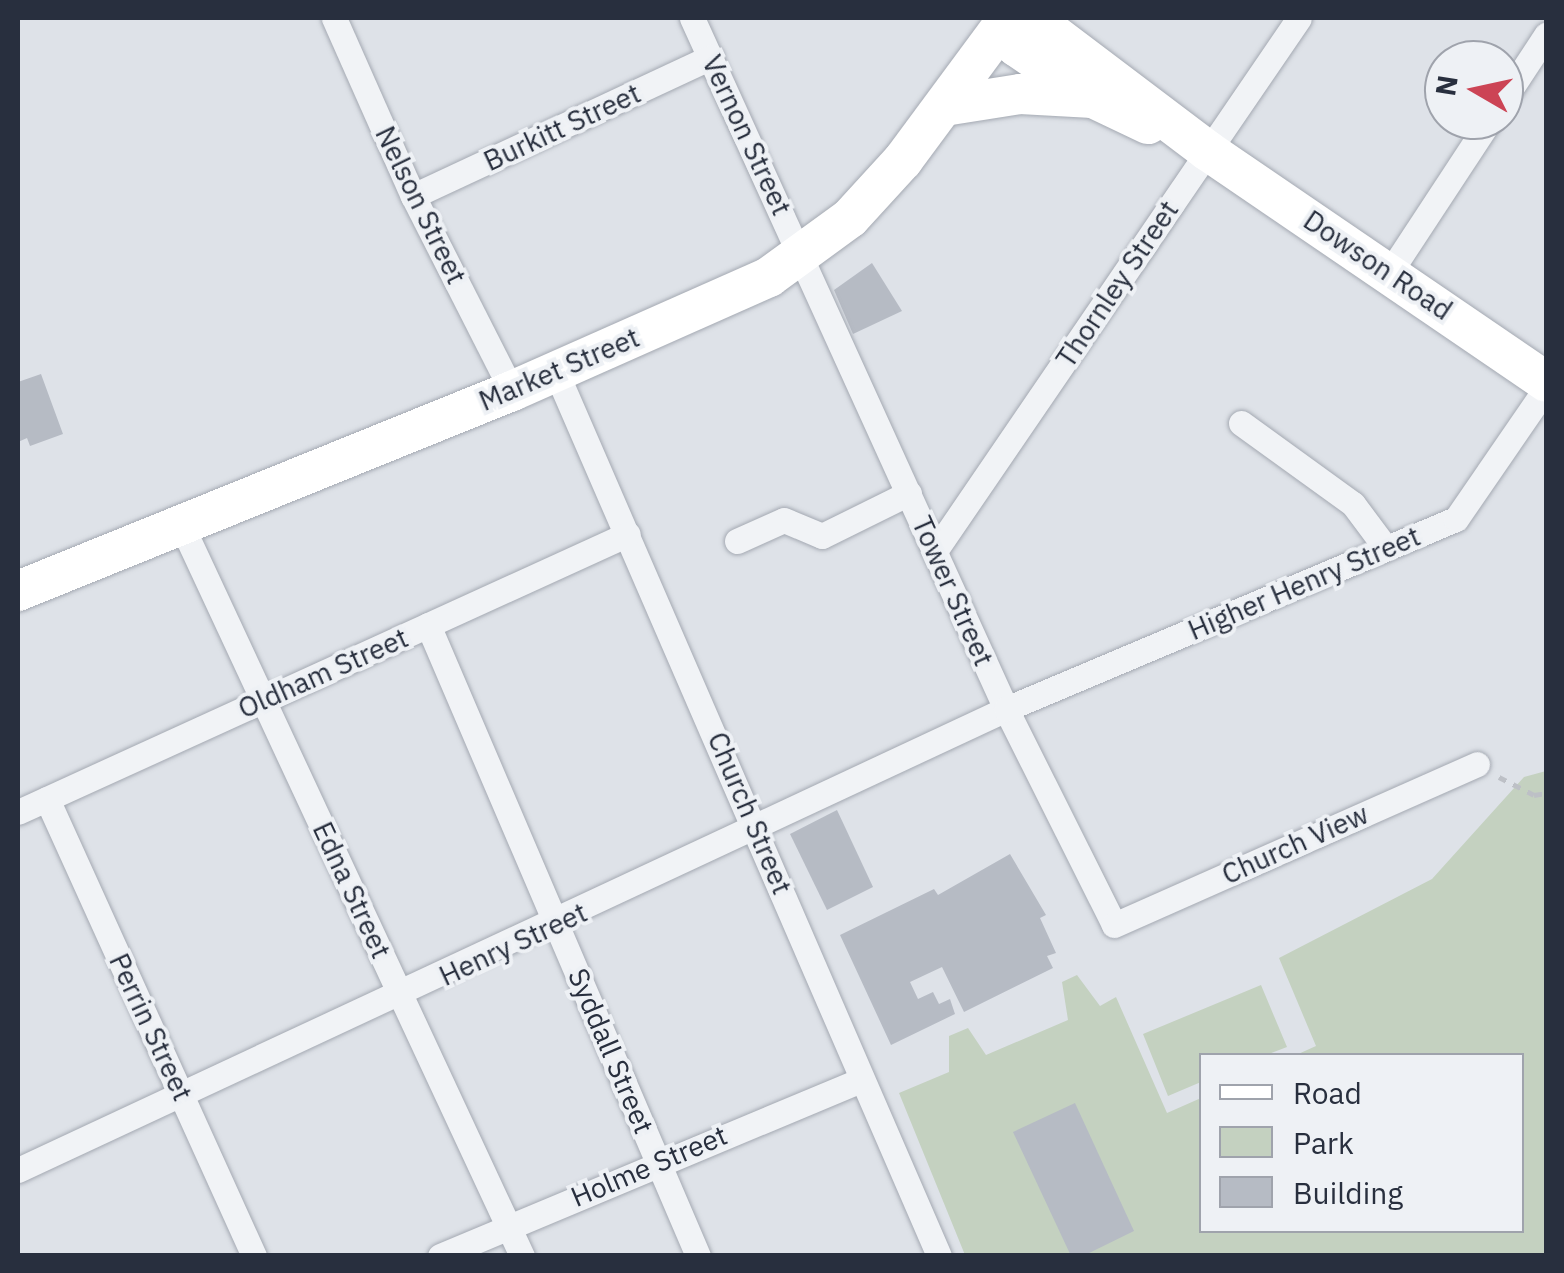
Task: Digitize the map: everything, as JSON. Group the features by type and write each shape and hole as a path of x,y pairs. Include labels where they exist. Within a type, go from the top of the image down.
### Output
{"main road":[{"name":"Dowson Road","path":"1015,19 1390,272 1546,385"},
{"path":"1015,19 1016,47 1093,98"},
{"name":"Market Street","path":"18,591 512,391 769,277 850,218 1015,19"},
{"name":"Dowson Road","path":"944,106 1020,94 1093,98 1208,150"}],"street":[{"name":"Nelson Street","path":"334,18 413,196 512,391"},
{"name":"Vernon Street","path":"692,18 802,253"},
{"name":"Thornley Street","path":"935,550 1299,18"},
{"path":"1524,69 1546,35"},
{"name":"Burkitt Street","path":"413,196 711,58"},
{"path":"1390,272 1477,140"},
{"name":"Tower Street","path":"802,253 1006,709 1114,925"},
{"name":"Church Street","path":"556,372 758,830 860,1080 940,1256"},
{"name":"Higher Henry Street","path":"1006,709 1456,520 1546,385"},
{"path":"1241,423 1354,504 1385,548"},
{"path":"737,541 784,520 822,536 909,494"},
{"name":"Edna Street","path":"181,524 522,1256"},
{"name":"Oldham Street","path":"18,812 628,534"},
{"name":"Syddall Street","path":"428,625 698,1256"},
{"name":"Henry Street","path":"18,1170 758,830 1006,709"},
{"name":"Church View","path":"1114,925 1477,764"},
{"name":"Perrin Street","path":"47,798 254,1256"},
{"name":"Holme Street","path":"440,1256 658,1161 860,1080"}],"path":[{"path":"1477,764 1534,795 1546,793"}],"green space":[{"path":"1546,771 1546,1255 965,1255 899,1093 949,1072 949,1036 968,1028 986,1055 1068,1020 1062,982 1077,975 1100,1006 1116,997 1167,1113 1199,1099 1199,1233 1524,1233 1524,1053 1300,1053 1316,1046 1279,958 1432,879 1524,777"},
{"path":"1261,985 1287,1047 1271,1053 1199,1053 1199,1083 1168,1096 1143,1034"}],"building":[{"path":"872,263 902,311 853,334 834,290"},
{"path":"41,374 63,434 30,446 27,438 18,442 18,382"},
{"path":"837,810 873,887 827,910 790,834"},
{"path":"1010,854 1046,915 1040,918 1056,953 1047,956 1053,968 964,1012 942,967 910,982 918,999 933,992 939,1004 950,999 955,1014 891,1045 840,935 934,889 938,895"},
{"path":"1075,1103 1134,1231 1083,1256 1071,1256 1013,1132"}]}
